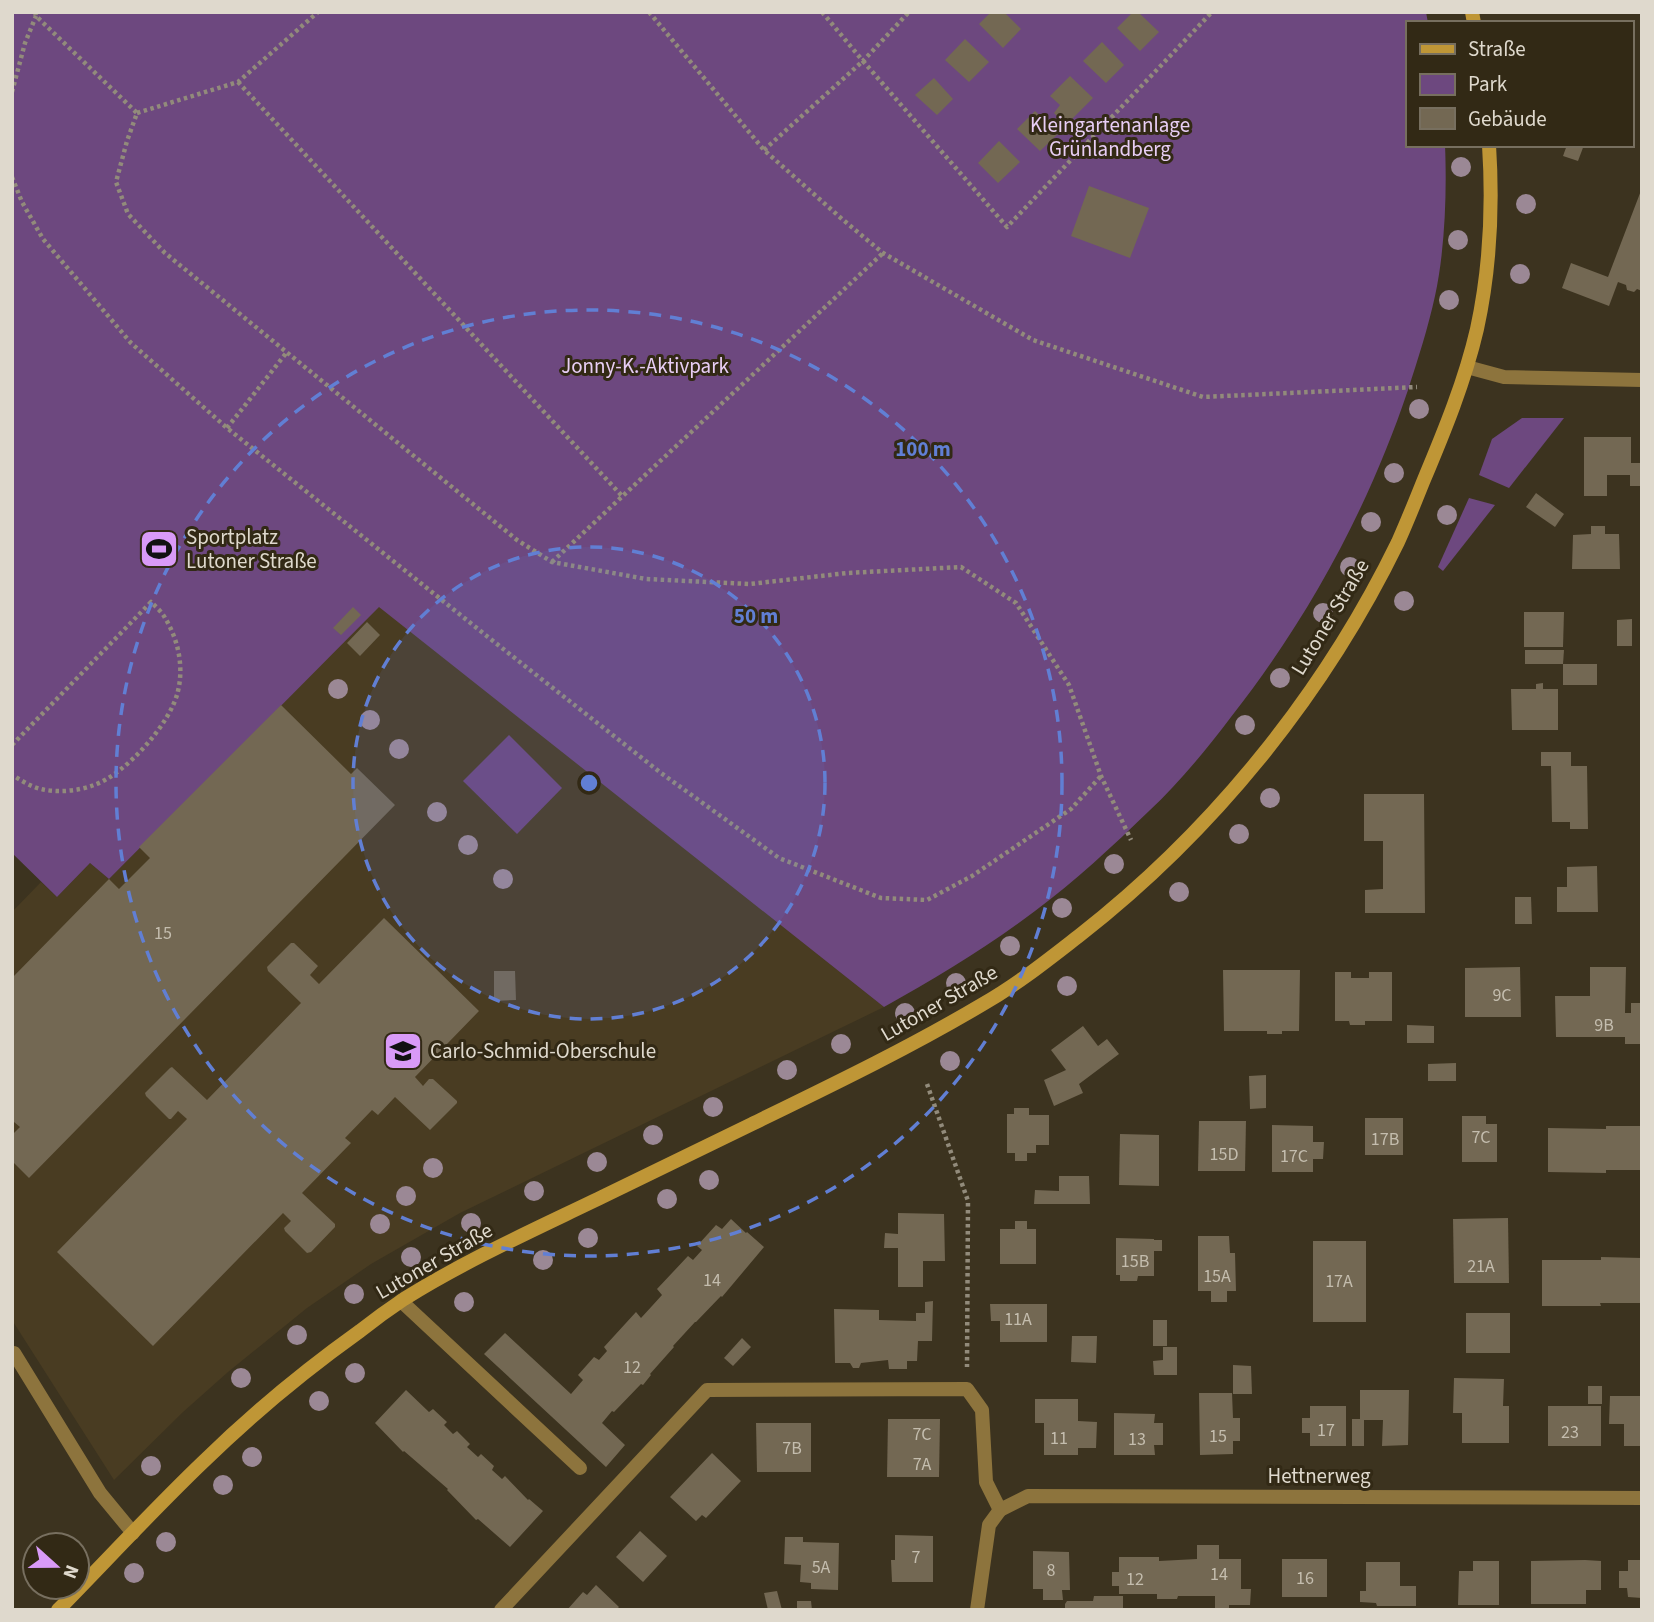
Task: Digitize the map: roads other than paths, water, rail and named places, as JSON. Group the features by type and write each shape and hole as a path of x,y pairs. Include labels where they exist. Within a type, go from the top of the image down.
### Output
{"street":[{"name":"Lutoner Straße","path":"58,1610 199,1465 268,1403 332,1351 401,1301 500,1247 831,1086 989,1001 1101,918 1149,878 1201,826 1274,739 1321,675 1399,540 1433,460 1467,367 1478,323 1490,223 1492,182 1489,147"},
{"path":"1467,367 1504,377 1642,380"},
{"path":"401,1301 580,1468"},
{"path":"14,1353 100,1493 133,1533"},
{"path":"501,1610 706,1390 967,1389 982,1410 986,1482 1000,1510 989,1525 977,1610"},
{"name":"Hettnerweg","path":"1000,1510 1028,1496 1642,1498"}],"place":[{"name":"Sportplatz Lutoner Straße","path":"159,549"},
{"name":"Carlo-Schmid-Oberschule","path":"403,1051"}],"park label":[{"name":"Kleingartenanlage Grünlandberg","path":"1110,137"},
{"name":"Jonny-K.-Aktivpark","path":"645,366"}]}
